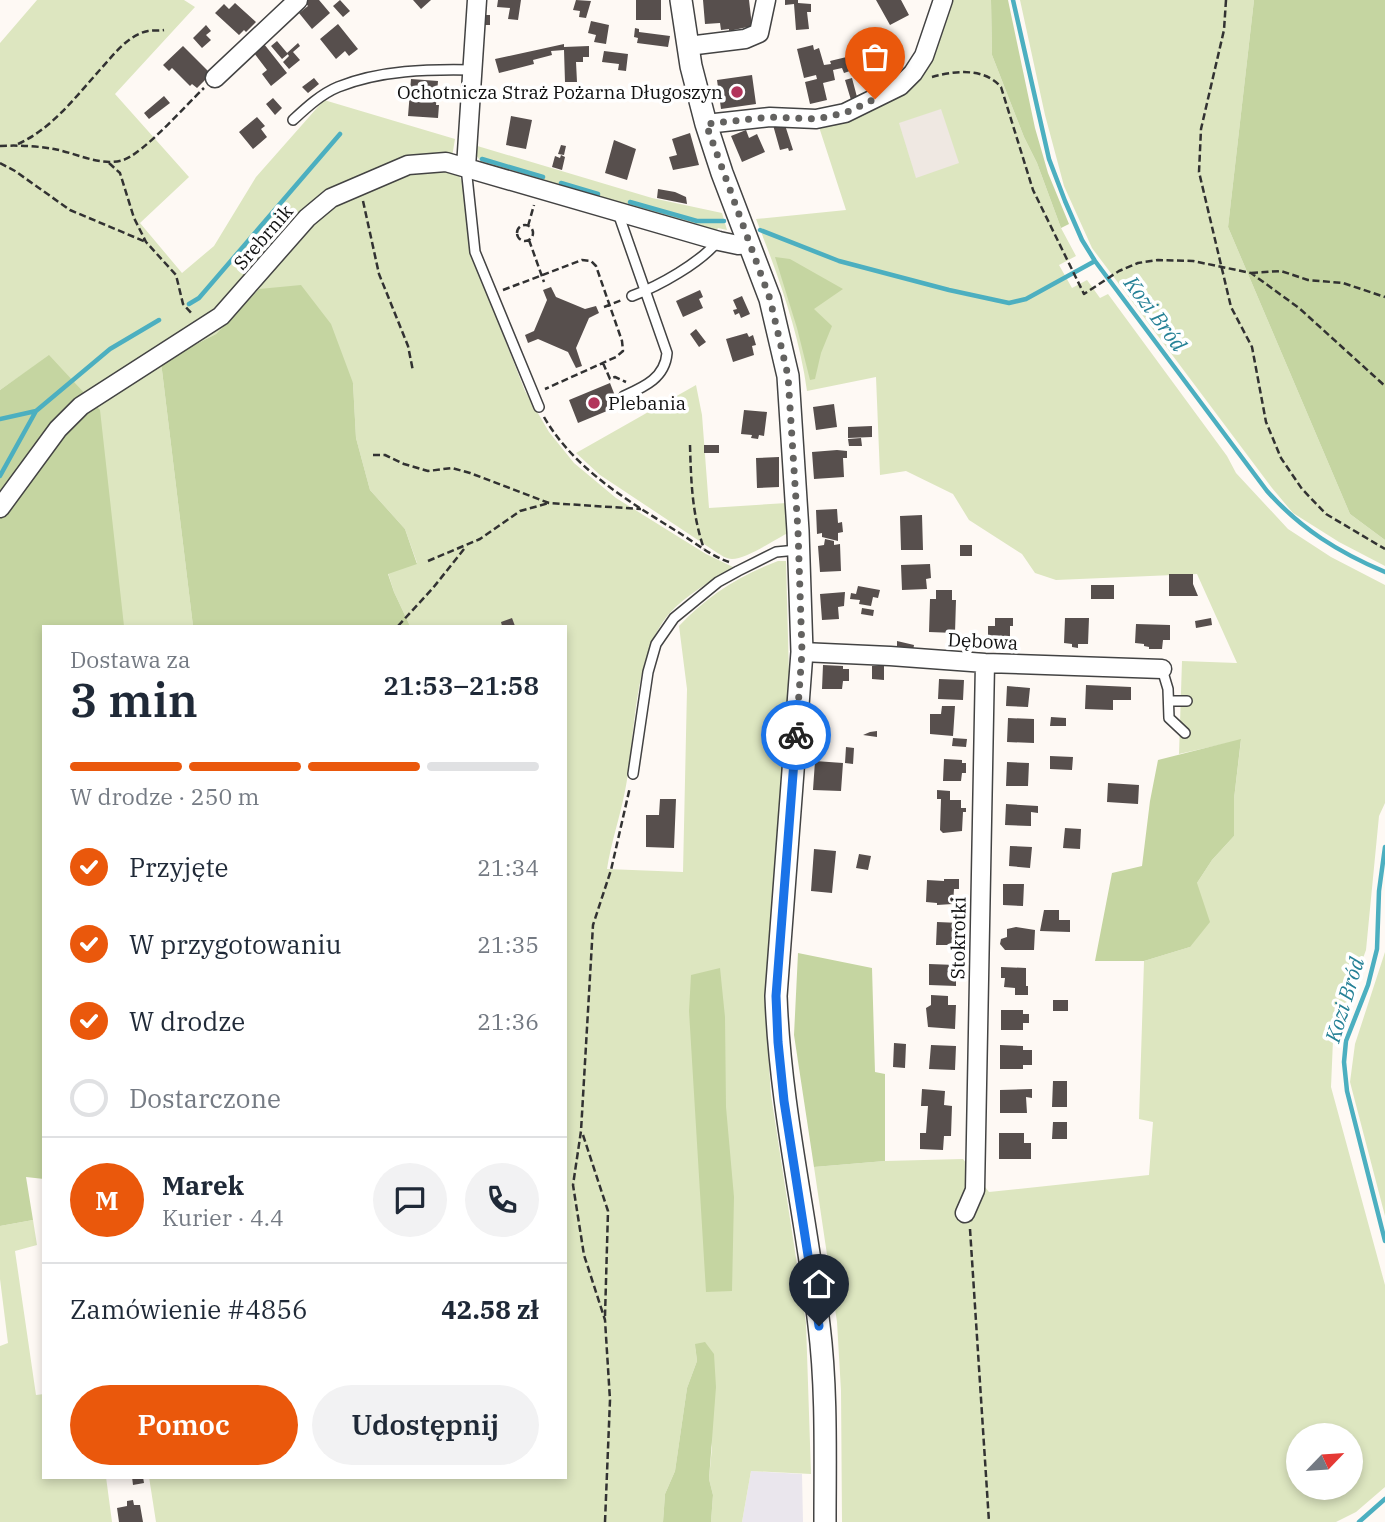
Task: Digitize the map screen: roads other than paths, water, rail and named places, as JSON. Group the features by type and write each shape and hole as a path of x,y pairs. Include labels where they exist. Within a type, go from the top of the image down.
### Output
{"street":[{"path":"215,78 298,0"},
{"path":"466,167 477,0"},
{"path":"681,0 688,46 706,124 770,299 788,376 799,551 802,652 776,996 784,1101 819,1326 825,1522"},
{"path":"688,46 745,38 759,33 766,0"},
{"path":"706,124 770,117 816,119 845,113 900,86 914,74 924,56 943,0"},
{"name":"Srebrnik","path":"0,508 58,429 81,406 221,316 307,218 331,198 408,166 446,162 719,241 738,245 750,244"},
{"name":"Dębowa","path":"802,652 985,663 1162,669"},
{"name":"Stokrotki","path":"965,1213 975,1190 985,663"}],"lane":[{"path":"293,120 335,88 359,80 395,73 474,70"},
{"path":"466,167 475,252 539,408"},
{"path":"618,213 666,344 666,362 654,380 624,396"},
{"path":"632,296 646,291 709,252 719,241"},
{"path":"634,774 648,672 656,644 674,618 718,582 738,571 776,552 799,551"},
{"path":"1162,669 1170,701 1169,718 1185,733"},
{"path":"1170,701 1187,701"}],"waterway":[{"name":"Kozi Bród","path":"1013,0 1049,159 1082,240 1095,261 1280,505 1321,538 1385,572"},
{"path":"189,304 199,298 340,134"},
{"path":"482,159 543,177"},
{"path":"561,183 598,194"},
{"path":"630,202 697,221 724,221"},
{"path":"760,230 839,261 1009,303 1026,299 1095,261"},
{"path":"0,476 36,411 110,349 159,320"},
{"path":"0,419 36,411"},
{"name":"Kozi Bród","path":"1385,847 1379,891 1377,949 1368,985 1346,1041 1344,1062 1347,1091 1385,1241"},
{"name":"Kozi Bród","path":"1359,1522 1385,1499"}],"place":[{"name":"Ochotnicza Straż Pożarna Długoszyn","path":"737,92"},
{"name":"Plebania","path":"594,403"}]}
